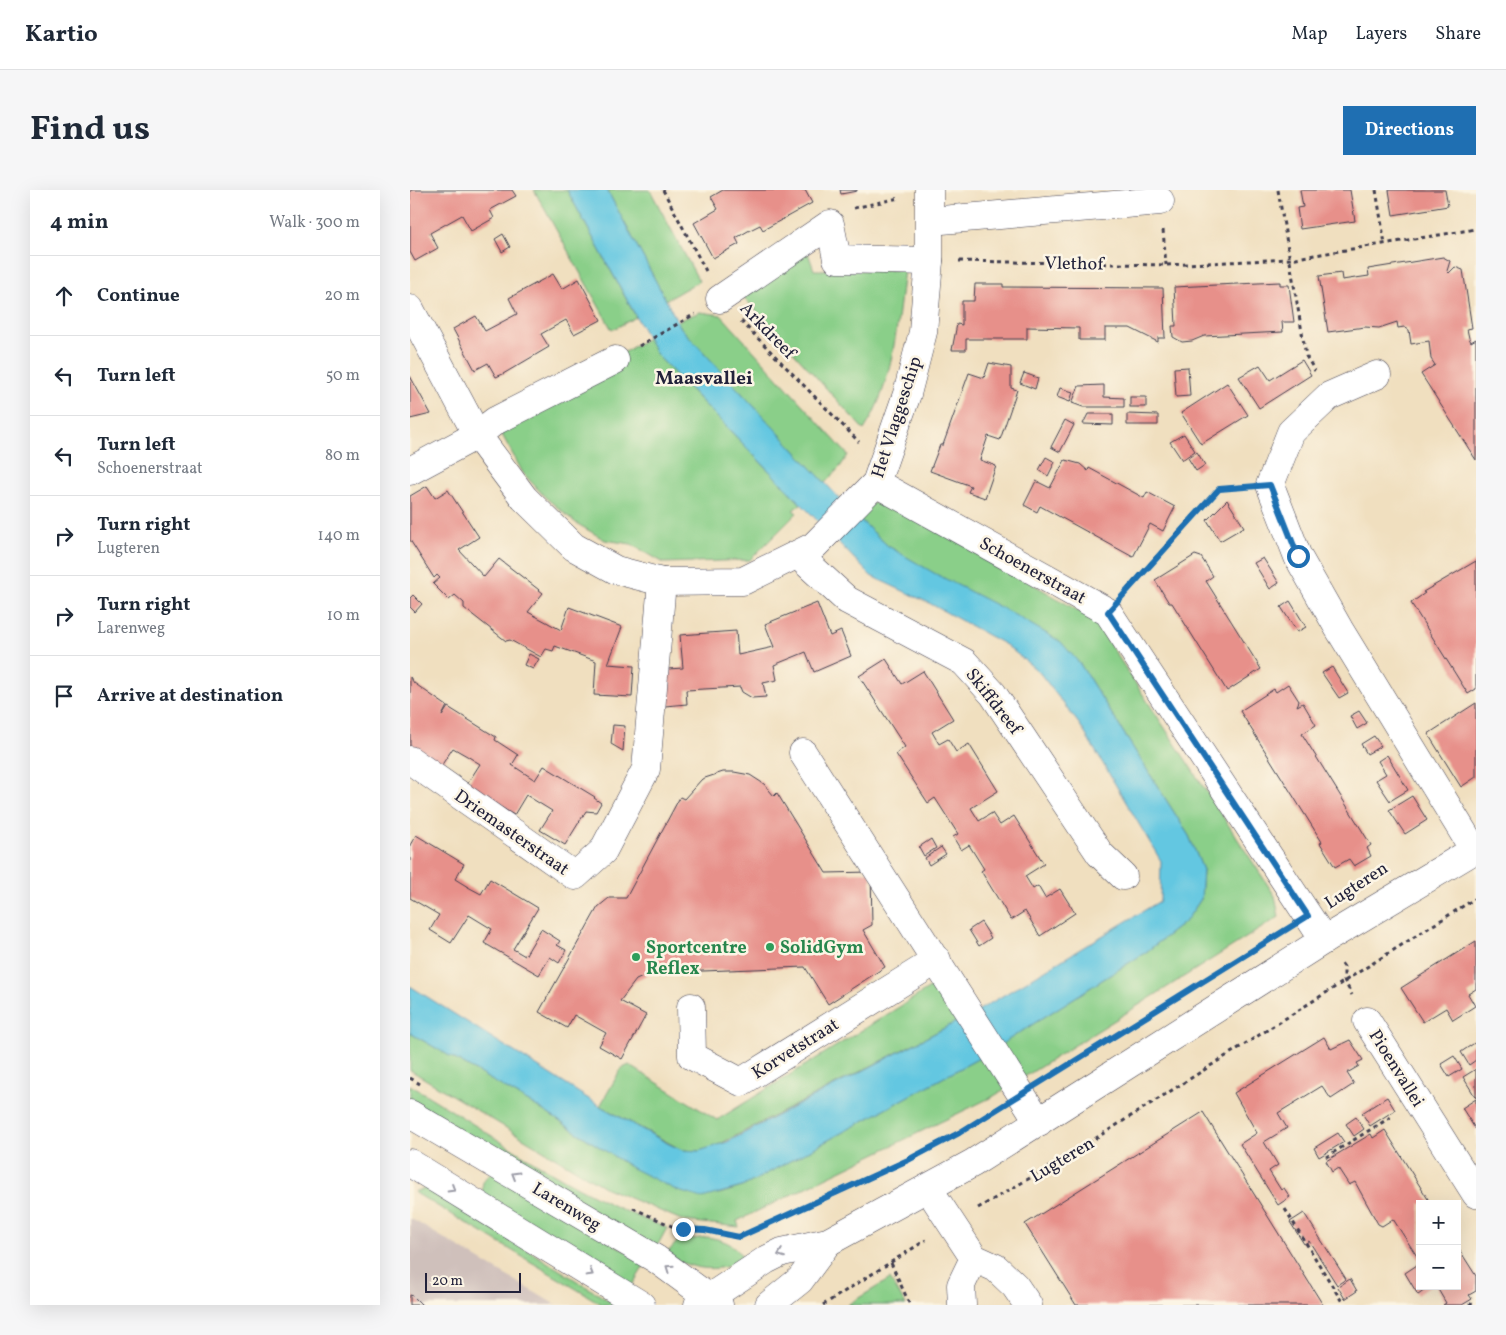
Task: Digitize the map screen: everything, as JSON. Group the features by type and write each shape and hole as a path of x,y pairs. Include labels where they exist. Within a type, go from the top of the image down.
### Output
{"street":[{"name":"Het Vlaggeschip","path":"410,310 477,435 524,498 574,548 616,570 662,582 743,581 806,550 874,483 907,394 923,332 929,261 929,191"},
{"path":"930,221 1160,201"},
{"path":"720,299 830,224 837,259 929,261"},
{"path":"410,471 477,435 495,421 615,360"},
{"path":"1377,375 1329,396 1291,432 1270,485 1303,565 1344,638 1475,850"},
{"name":"Schoenerstraat","path":"874,483 1108,612 1324,940"},
{"name":"Skiffdreef","path":"806,550 847,600 964,662 994,694 1100,854 1123,876"},
{"name":"Driemasterstraat","path":"410,760 575,876 604,851 646,769 662,582"},
{"path":"804,753 1039,1122"},
{"name":"Lugteren","path":"709,1302 782,1252 828,1242 973,1163 1324,940 1475,850"},
{"name":"Korvetstraat","path":"691,1008 692,1056 741,1082 937,960"},
{"name":"Pioenvallei","path":"1368,1021 1476,1194"},
{"name":"Larenweg","path":"410,1114 656,1259 709,1302"},
{"path":"410,1163 641,1305"},
{"path":"928,1188 974,1258 996,1268 1015,1286 1028,1305"},
{"name":"Lugteren","path":"769,1305 800,1280 828,1242"},
{"path":"962,1305 961,1285 974,1258"}],"path":[{"name":"Arkdreef","path":"663,190 720,299 874,483"},
{"path":"1278,190 1306,356 1329,396"},
{"path":"1376,190 1385,244"},
{"path":"830,224 852,208 929,191"},
{"name":"Vlethof","path":"929,261 1166,265 1290,259 1476,229"},
{"path":"615,360 720,299"},
{"path":"1108,612 1219,489 1270,485"},
{"name":"Lugteren","path":"823,1305 952,1224 1062,1159 1476,898"},
{"name":"Pioenvallei","path":"1324,940 1344,967 1344,980 1368,1021"},
{"path":"1326,1157 1418,1101"},
{"path":"770,1223 908,1160 967,1128"},
{"path":"1285,1209 1344,1305"},
{"path":"648,1214 678,1229 705,1230 739,1237 755,1230"},
{"path":"739,1237 744,1244"},
{"path":"891,1263 910,1305"},
{"path":"1469,1305 1476,1301"}],"shaded area":[{"path":"410,1218 490,1266 556,1305 410,1305"}],"green space":[{"path":"534,190 567,190 636,317 612,330"},
{"path":"607,190 650,190 699,281 666,300"},
{"path":"808,253 814,270 904,270 893,353 888,373 874,412 864,430 740,293"},
{"path":"700,312 721,315 848,455 825,483 681,328 677,321"},
{"path":"648,338 657,355 801,504 793,510 797,513 750,560 664,563 631,544 605,540 576,523 545,497 523,473 500,431 502,425"},
{"path":"873,503 887,506 966,545 1094,620 1275,896 1279,917 994,1096 737,1221 739,1227 684,1221 606,1188 410,1070 410,1033 536,1106 632,1168 719,1194 742,1187 983,1056 1146,952 1186,921 1201,899 1203,870 1189,836 1080,664 888,546 855,515"},
{"path":"933,986 938,987 962,1019 714,1147 699,1151 682,1150 600,1106 621,1069 629,1065 717,1120"},
{"path":"410,1085 568,1182 633,1215 667,1228 656,1248 410,1105"},
{"path":"492,1173 646,1263 631,1287 484,1198 483,1184"},
{"path":"427,1187 614,1304 603,1305 414,1192"},
{"path":"707,1237 733,1246 744,1260 724,1267 704,1268 685,1264 666,1254 678,1241"},
{"path":"890,1279 906,1305 847,1305"}],"water":[{"path":"567,190 607,190 681,328 855,515 888,546 1061,642 1080,664 1189,836 1203,870 1201,899 1186,921 1146,952 983,1056 742,1187 702,1198 678,1191 632,1168 536,1106 410,1033 410,986 600,1106 682,1150 699,1151 727,1142 979,1010 1160,901 1161,861 1080,725 1039,672 1006,645 929,603 871,576 657,355"}],"building":[{"path":"512,190 516,196 490,210 494,218 471,231 462,215 430,233 438,248 415,261 410,252 410,191"},
{"path":"723,190 805,190 812,203 763,230 760,225 748,231 736,238 739,244 713,258 694,223 718,209 711,197"},
{"path":"840,190 857,190 857,191 841,194"},
{"path":"1300,190 1350,190 1355,221 1300,229 1297,208 1303,207"},
{"path":"1389,190 1445,190 1448,206 1393,215"},
{"path":"503,234 510,247 502,252 495,239"},
{"path":"1443,257 1450,261 1447,271 1449,273 1455,267 1463,270 1472,328 1467,329 1471,342 1476,339 1476,460 1421,374 1435,365 1431,359 1429,341 1411,344 1409,330 1404,327 1398,328 1397,322 1379,328 1365,327 1328,332 1319,276 1341,273 1342,280 1369,276 1368,269"},
{"path":"553,274 562,289 579,279 601,320 574,334 566,320 541,334 549,347 496,377 488,363 475,370 453,329 476,316 485,331 517,314 509,298"},
{"path":"1280,282 1280,285 1289,285 1294,322 1282,322 1283,332 1204,336 1192,341 1182,342 1173,337 1172,326 1176,326 1174,287"},
{"path":"975,284 1003,284 1003,287 1163,288 1165,338 1158,338 1158,342 1130,328 1105,328 1105,340 1079,340 1079,328 1027,327 1027,339 966,339 966,350 952,350 957,324 962,325 962,301 974,301"},
{"path":"1302,360 1311,375 1259,408 1239,377 1260,365 1270,380"},
{"path":"989,363 1011,367 1011,388 1017,390 1000,440 988,436 980,460 996,466 985,498 968,492 971,486 930,471 940,445 943,445 969,373 984,378"},
{"path":"1188,367 1190,396 1176,397 1174,368"},
{"path":"1024,373 1038,378 1035,389 1020,383"},
{"path":"410,376 431,414 410,419"},
{"path":"1227,383 1248,415 1201,444 1181,413"},
{"path":"1104,385 1104,397 1124,398 1124,407 1083,407 1072,403 1079,386"},
{"path":"1060,388 1073,392 1070,402 1057,397"},
{"path":"1130,397 1146,397 1146,407 1130,407"},
{"path":"1088,414 1113,414 1113,425 1083,424"},
{"path":"1127,414 1158,415 1158,425 1127,425"},
{"path":"1065,420 1074,425 1060,452 1051,447"},
{"path":"1184,434 1195,451 1182,460 1170,442"},
{"path":"1197,452 1205,465 1196,471 1188,458"},
{"path":"1046,457 1055,462 1048,476 1039,470"},
{"path":"1065,460 1080,464 1088,471 1089,468 1144,498 1147,492 1175,507 1163,531 1150,524 1133,557 1040,506 1037,512 1024,505 1036,481 1050,488"},
{"path":"427,486 435,498 448,490 479,537 459,550 484,577 499,559 543,593 528,612 561,630 569,607 622,627 608,664 634,666 632,697 594,695 596,661 555,646 553,651 546,649 541,657 510,640 506,641 464,608 464,603 455,595 449,600 433,584 440,578 437,575 434,578 410,540 410,496"},
{"path":"1227,500 1244,527 1220,541 1207,520"},
{"path":"1195,555 1201,557 1213,576 1206,581 1261,669 1227,691 1172,603 1169,603 1155,580"},
{"path":"1263,558 1279,583 1270,589 1254,563"},
{"path":"1476,561 1476,689 1468,694 1411,603 1425,593 1423,592"},
{"path":"413,595 422,604 415,612 410,607 410,598"},
{"path":"1290,601 1306,627 1297,632 1281,607"},
{"path":"817,603 830,636 841,631 851,656 814,672 806,652 774,665 777,680 763,683 766,697 752,698 742,692 740,687 686,690 687,704 665,706 668,669 683,668 680,635 736,631 738,655 774,647 765,624"},
{"path":"529,654 539,659 533,669 524,665"},
{"path":"886,659 902,684 923,671 953,719 932,732 939,744 948,739 956,752 969,744 998,791 971,808 979,821 992,813 1000,825 1014,816 1044,864 1025,876 1033,889 1038,886 1045,898 1060,889 1075,913 1040,936 1025,911 1011,920 981,871 984,869 969,845 961,850 953,837 958,834 935,798 928,803 896,754 905,747 859,676"},
{"path":"1332,667 1348,693 1339,698 1322,673"},
{"path":"410,677 414,683 447,706 442,716 448,707 496,737 495,740 518,755 512,765 535,780 544,766 595,797 601,803 596,812 586,811 565,845 540,830 552,811 526,795 514,815 466,786 480,764 467,756 453,748 439,769 410,750"},
{"path":"1288,684 1299,701 1297,706 1303,703 1316,725 1302,734 1371,845 1367,848 1371,856 1354,866 1349,859 1335,867 1320,843 1322,842 1240,711 1274,689 1276,692"},
{"path":"1476,703 1476,777 1461,787 1428,734"},
{"path":"1359,711 1367,723 1357,729 1350,716"},
{"path":"613,725 625,726 623,751 611,744"},
{"path":"1374,736 1381,746 1367,754 1361,744"},
{"path":"1387,755 1408,790 1390,801 1376,780 1386,774 1378,761"},
{"path":"723,772 750,775 764,784 774,796 777,793 826,873 871,872 872,925 863,930 885,967 828,1004 805,967 652,973 636,980 620,1001 646,1015 622,1059 599,1046 606,1033 574,1015 567,1028 539,1012 598,907 609,898 626,898 680,797 684,799 702,779"},
{"path":"1412,796 1427,820 1405,834 1389,810"},
{"path":"416,835 464,864 455,879 468,887 481,894 490,879 538,908 513,949 525,956 541,929 560,941 557,945 566,950 559,963 550,957 539,975 484,943 492,929 469,915 451,943 430,930 439,915 410,898 410,845"},
{"path":"931,839 936,848 924,856 919,847"},
{"path":"941,847 946,854 929,865 925,858"},
{"path":"981,922 991,938 979,946 969,930"},
{"path":"1476,941 1476,989 1468,994 1475,1006 1453,1020 1446,1008 1423,1022 1401,988"},
{"path":"1324,1037 1331,1049 1350,1040 1363,1060 1357,1063 1359,1066 1347,1073 1354,1084 1331,1099 1322,1086 1278,1113 1287,1128 1264,1142 1278,1165 1269,1171 1281,1190 1284,1188 1290,1197 1278,1205 1240,1144 1257,1133 1234,1093"},
{"path":"1476,1042 1476,1060 1469,1065 1461,1052"},
{"path":"1454,1056 1462,1069 1449,1077 1441,1064"},
{"path":"1476,1069 1476,1098 1463,1077"},
{"path":"1387,1097 1395,1110 1370,1126 1362,1113"},
{"path":"1476,1099 1476,1130 1462,1108"},
{"path":"1203,1112 1323,1305 1076,1305 1025,1224"},
{"path":"1356,1117 1364,1129 1354,1136 1346,1124"},
{"path":"1385,1130 1429,1200 1416,1200 1416,1255 1393,1219 1382,1226 1378,1224 1355,1182 1349,1185 1338,1168 1332,1172 1326,1161 1371,1134 1373,1138"},
{"path":"1338,1133 1344,1142 1319,1157 1314,1148"},
{"path":"1304,1213 1346,1279 1337,1285 1309,1241 1304,1244 1290,1222"},
{"path":"1461,1252 1476,1276 1476,1291 1469,1295 1472,1299 1462,1305 1443,1305 1446,1303 1438,1290 1461,1290"},
{"path":"1416,1266 1416,1290 1425,1290 1418,1295 1405,1273"},
{"path":"1350,1279 1357,1291 1345,1299 1338,1287"},
{"path":"410,1295 413,1296 422,1305 410,1305"}],"place":[{"name":"SolidGym","path":"770,947"},
{"name":"Sportcentre Reflex","path":"636,957"}],"district":[{"name":"Maasvallei","path":"704,377"}],"route":[{"path":"683,1229 705,1230 739,1237 908,1160 959,1133 1308,916 1108,612 1219,489 1270,485 1298,556"}]}
